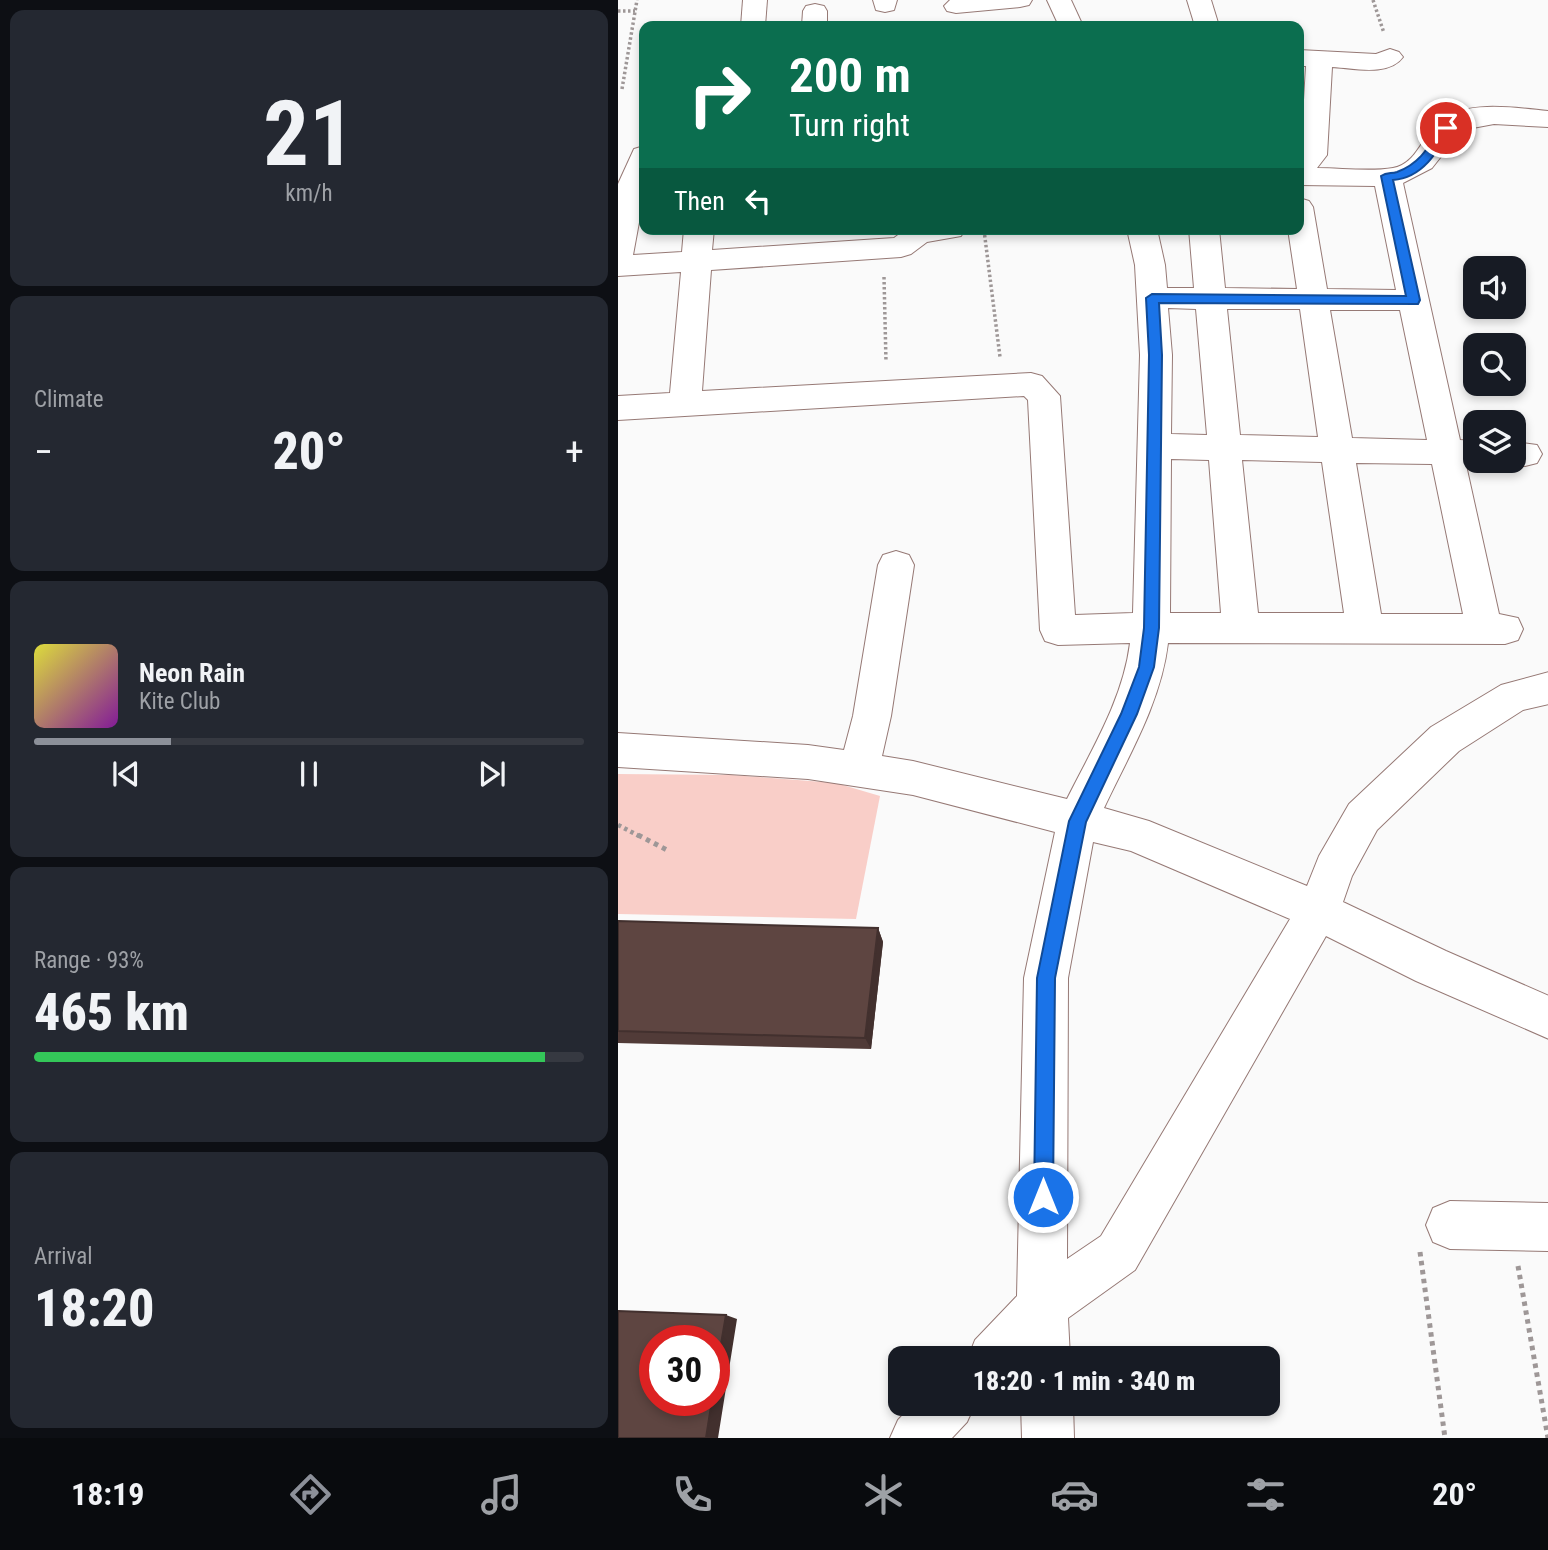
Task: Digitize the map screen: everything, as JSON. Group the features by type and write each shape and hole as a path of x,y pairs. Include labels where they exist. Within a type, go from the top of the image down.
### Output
{"street":[{"path":"753,21 755,0"},
{"path":"1059,0 1069,21"},
{"path":"1199,0 1205,21"},
{"path":"961,13 1012,10"},
{"path":"1304,165 1313,155 1309,59 1380,62 1390,57"},
{"path":"1304,176 1398,176 1427,160 1446,128 1465,120 1505,114 1548,119"},
{"path":"618,258 633,179 639,166"},
{"path":"618,408 1031,384 1044,396 1058,631 1151,628 1494,629 1461,452 1413,300 1387,176"},
{"path":"685,405 699,235"},
{"path":"618,266 697,260 815,241 882,239 901,247 918,235"},
{"path":"1044,1346 1046,978 1077,821 1129,714 1146,667 1151,628 1156,355 1150,265 1143,235"},
{"path":"1205,235 1241,628"},
{"path":"1303,235 1365,629"},
{"path":"1152,298 1413,300"},
{"path":"1154,446 1461,452"},
{"path":"859,770 872,716 896,565"},
{"path":"1004,1346 1042,1306 1118,1254 1318,911 1334,869 1363,817 1445,739 1515,696 1548,688"},
{"path":"618,750 723,754 913,778 1135,834 1318,911 1431,966 1548,1017"},
{"path":"1435,1237 1530,1227"},
{"path":"916,1438 937,1416"},
{"path":"1047,1416 1048,1438"}],"path":[{"path":"622,89 637,0"},
{"path":"1373,0 1390,57"},
{"path":"618,11 635,10"},
{"path":"985,235 1004,386"},
{"path":"882,239 886,393"},
{"path":"618,825 667,850"},
{"path":"1530,1227 1548,1438"},
{"path":"1435,1237 1445,1438"}],"shaded area":[{"path":"618,774 732,775 836,783 880,796 856,919 618,914"}],"building":[{"path":"618,921 878,928 865,1038 618,1031"},
{"path":"618,1311 726,1315 724,1325 639,1325 639,1416 709,1416 706,1438 618,1438"}],"route":[{"path":"1043,1197 1046,978 1077,821 1129,714 1146,667 1151,628 1156,355 1152,298 1413,300 1387,176 1398,176 1427,160 1441,141 1446,128"}]}
